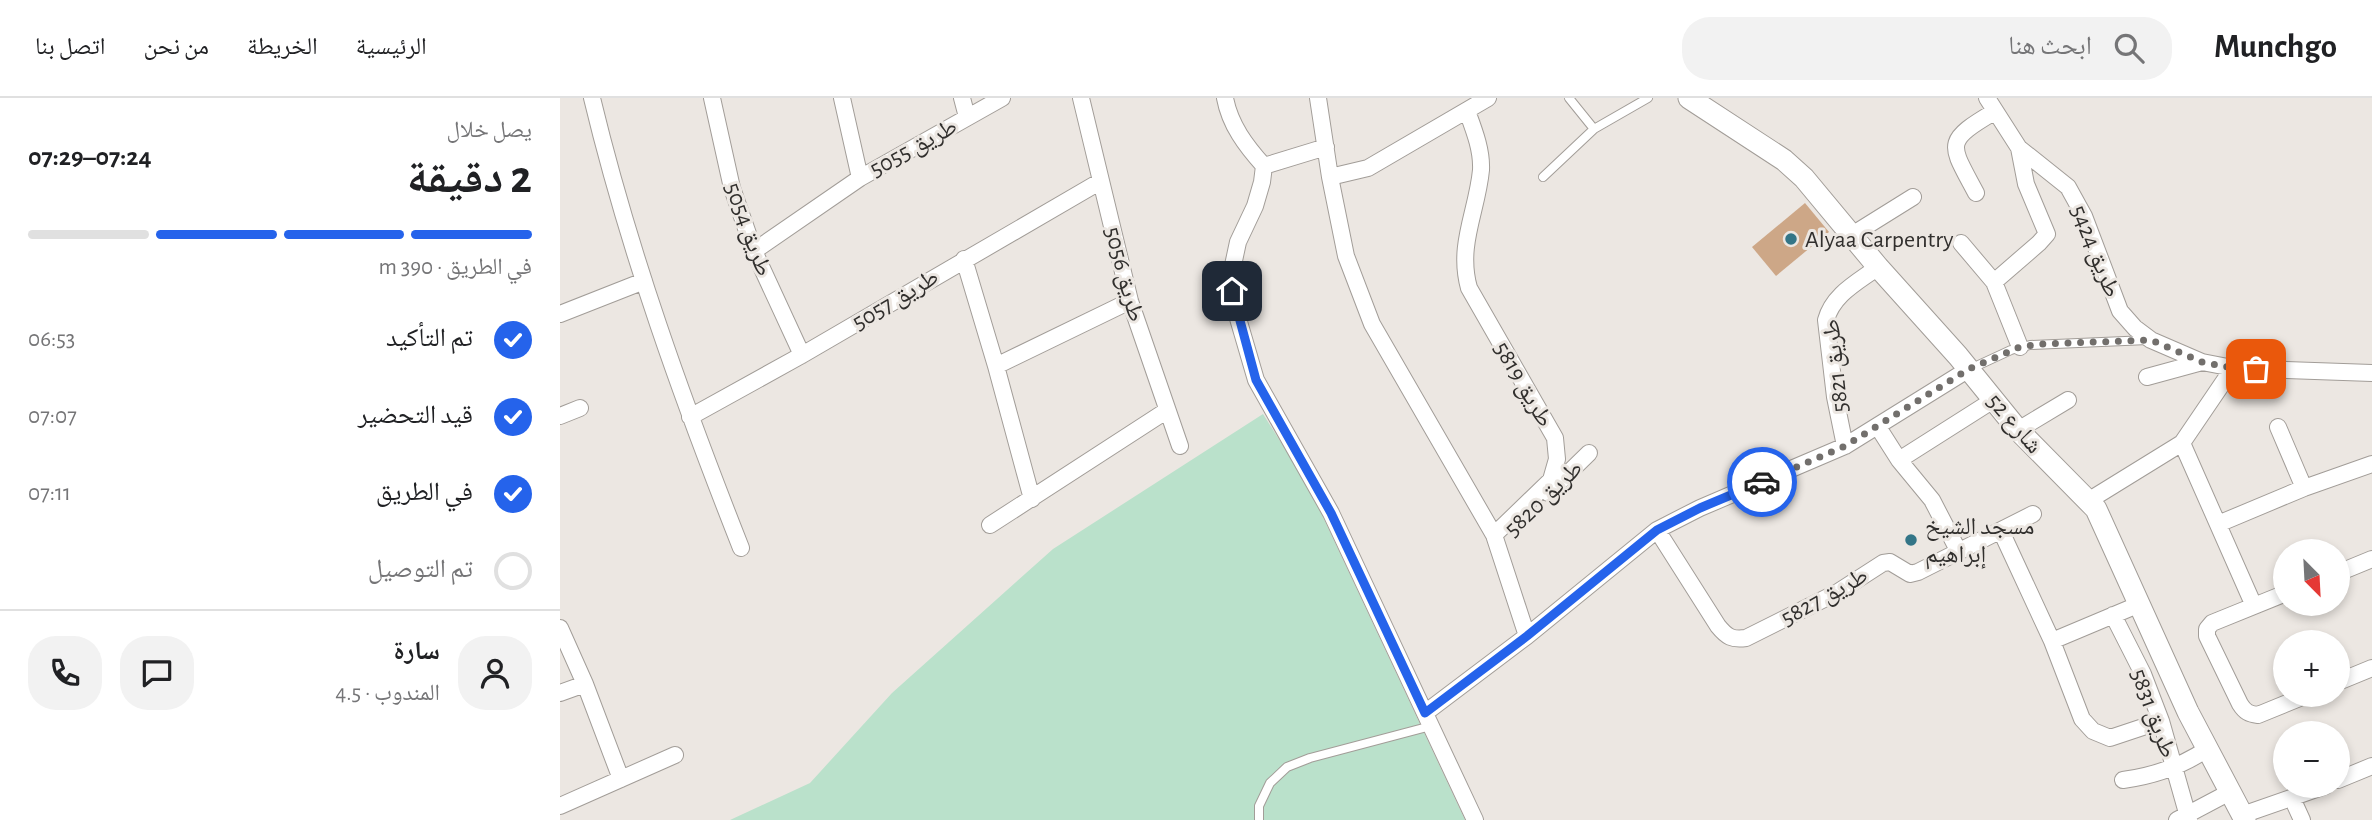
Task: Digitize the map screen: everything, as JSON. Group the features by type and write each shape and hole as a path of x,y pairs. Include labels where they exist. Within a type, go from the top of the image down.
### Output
{"street":[{"path":"592,98 620,207 644,281 690,417 741,548"},
{"name":"طريق 5054","path":"712,98 732,188 754,251 802,355"},
{"name":"طريق 5055","path":"842,98 859,178"},
{"name":"طريق 5055","path":"962,98 967,117"},
{"name":"طريق 5055","path":"754,251 859,178 1002,98"},
{"name":"طريق 5056","path":"1081,98 1130,301 1180,446"},
{"path":"1225,98 1233,124 1251,152 1264,166"},
{"path":"1318,98 1346,256 1372,324 1495,539 1527,636"},
{"path":"1330,177 1368,168 1488,98"},
{"name":"شارع 52","path":"1689,98 1784,160 1804,178 1878,267 1995,399 2018,430 2103,519 2207,748 2244,817"},
{"path":"1976,193 1956,155 1956,142 1962,131 1991,105"},
{"name":"طريق 5424","path":"1991,105 2019,148 2068,187 2081,209 2120,311 2135,328 2151,340 2202,362"},
{"name":"طريق 5819","path":"1467,111 1480,151 1481,170 1464,257 1465,273 1469,288 1555,438 1557,459 1551,480 1495,539"},
{"path":"1264,166 1326,146"},
{"path":"1994,282 2047,233 2026,184 2019,148"},
{"path":"1264,166 1255,206 1238,242 1232,270 1232,291 1256,380 1331,513 1475,820"},
{"name":"طريق 5057","path":"690,417 1101,181"},
{"path":"1852,235 1913,197"},
{"path":"1961,243 1994,282 2020,347"},
{"path":"964,259 1032,499"},
{"name":"طريق 5821","path":"1845,446 1835,397 1826,320 1829,307 1837,298 1878,267"},
{"path":"560,314 644,281"},
{"path":"996,366 1130,301"},
{"path":"2147,377 2202,362 2233,368 2372,373"},
{"path":"2088,501 2182,443 2233,368"},
{"path":"1428,719 1657,530 1700,508 1845,446 1969,369"},
{"path":"1899,460 1995,399"},
{"path":"2018,430 2068,400"},
{"path":"560,416 580,408"},
{"path":"990,525 1167,411"},
{"name":"طريق 5821","path":"1878,427 1899,460 1932,499 1959,552"},
{"path":"2278,427 2304,488"},
{"path":"2182,443 2254,606"},
{"name":"طريق 5820","path":"1495,539 1589,453"},
{"path":"2218,524 2304,488 2372,464"},
{"name":"طريق 5827","path":"1657,530 1718,626 1734,640 1746,638 1838,592 1883,563 1890,562 1910,574 2033,514"},
{"path":"2001,531 2052,641 2082,719 2093,731 2110,738 2161,720"},
{"path":"2350,568 2372,559"},
{"path":"2273,598 2212,623 2207,629 2207,636 2244,710 2258,715 2277,707"},
{"path":"2052,641 2140,604"},
{"name":"طريق 5831","path":"2113,615 2143,674 2161,720 2185,818"},
{"path":"560,628 585,684 621,779"},
{"path":"2350,677 2372,668"},
{"path":"560,693 585,684"},
{"path":"2123,780 2143,777 2187,763 2207,748"},
{"path":"560,806 675,755"},
{"path":"2350,775 2372,766"},
{"path":"2185,818 2230,792"},
{"path":"2244,817 2292,798 2302,820"}],"lane":[{"path":"1569,98 1594,129"},
{"path":"1543,177 1594,129 1648,98"},
{"path":"1969,369 2020,347 2151,340"},
{"path":"1259,820 1259,806 1270,783 1287,767 1428,719"}],"green space":[{"path":"1263,414 1309,487 1465,820 730,820 810,783 892,693 1053,549"}],"building":[{"name":"Alyaa Carpentry","path":"1805,203 1829,232 1776,276 1752,247"}],"way so far":[{"path":"1762,482 1845,446 1969,369 2020,347 2151,340 2202,362 2256,369"}],"place":[{"name":"Alyaa Carpentry","path":"1791,239"},
{"name":"مسجد الشيخ إبراهيم","path":"1911,540"}],"route":[{"path":"1232,291 1256,380 1331,513 1425,713 1527,636 1657,530 1700,508 1762,482"}]}
